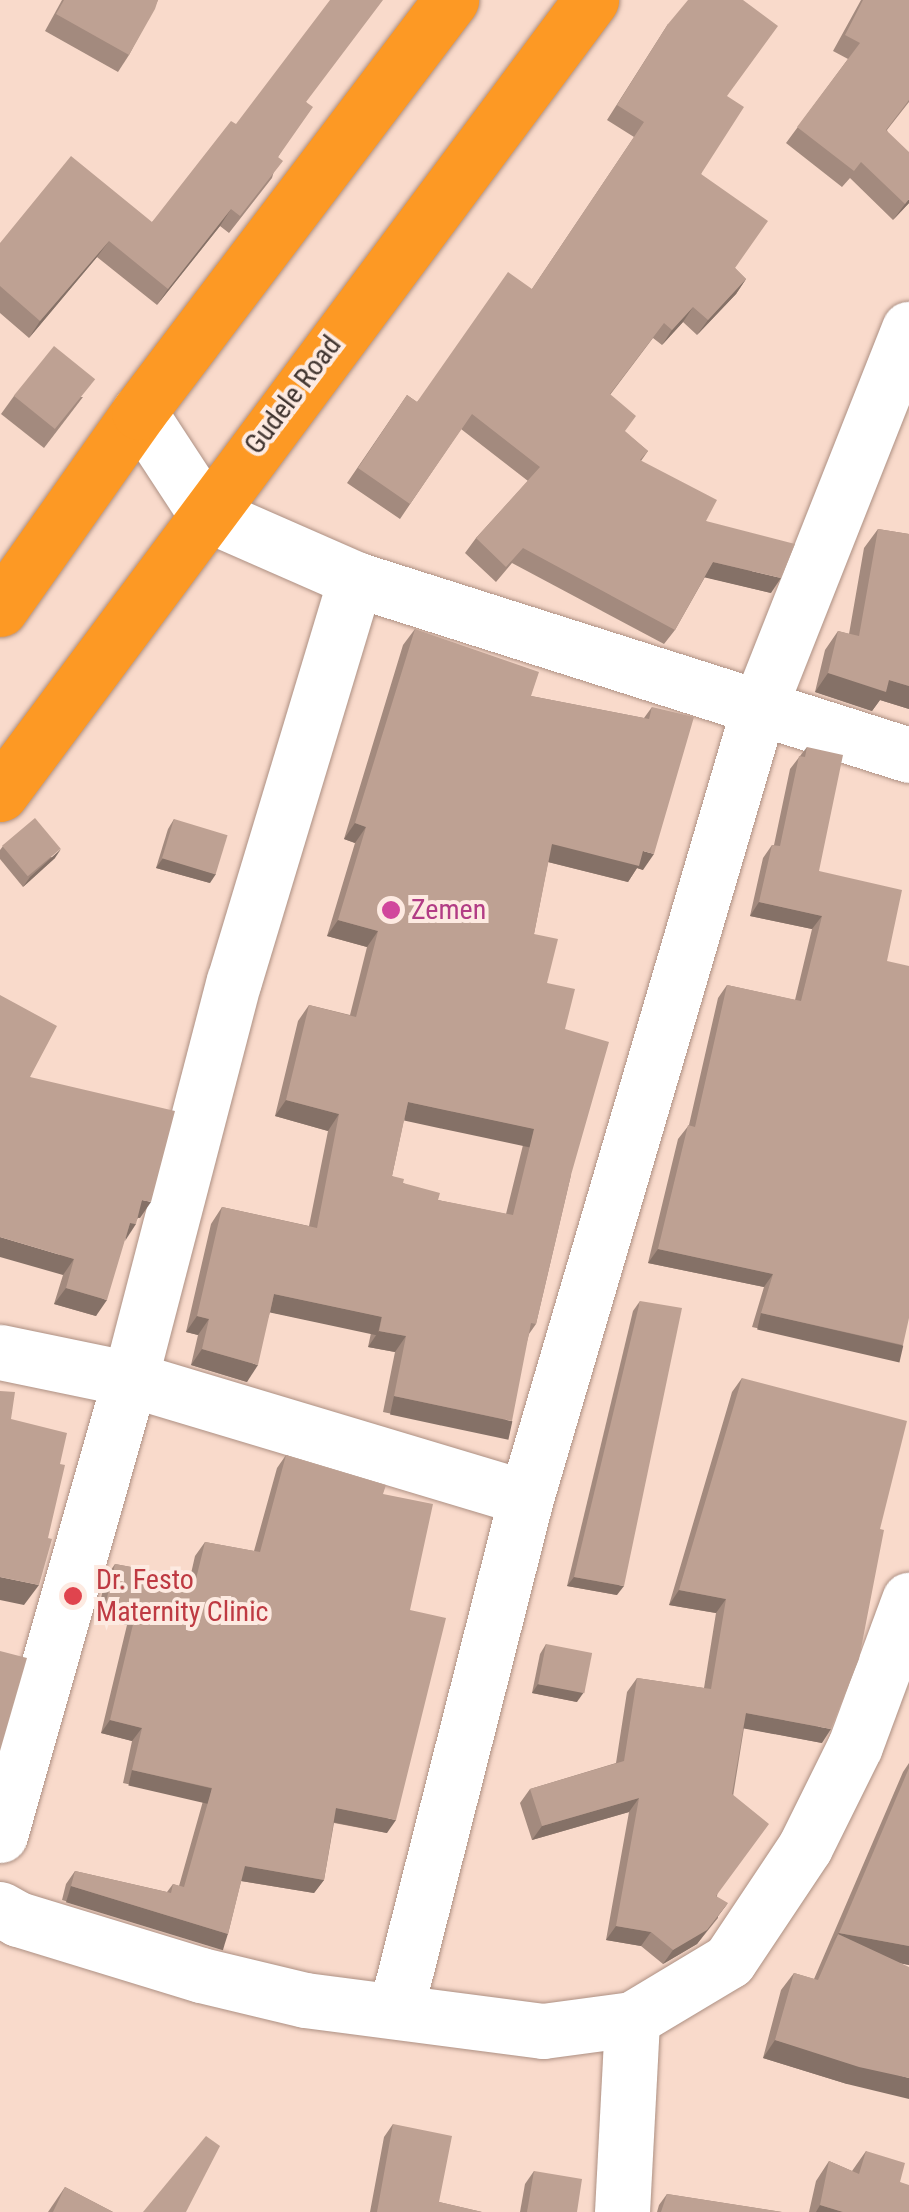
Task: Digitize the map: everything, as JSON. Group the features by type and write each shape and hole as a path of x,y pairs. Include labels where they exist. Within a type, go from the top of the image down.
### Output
{"highway":[{"path":"0,609 139,412 452,0"},
{"name":"Gudele Road","path":"0,794 204,514 591,0"}],"street":[{"path":"396,2009 526,1498 758,710 909,329"},
{"path":"139,412 204,514 355,579 909,755"},
{"path":"0,1836 130,1379 234,981 355,579"},
{"path":"0,1352 130,1379 526,1498"},
{"path":"0,1909 18,1919 201,1976 305,2000 543,2031 632,2020 728,1961 805,1848 856,1746 907,1618"},
{"path":"622,2212 632,2020"}],"building":[{"path":"64,0 158,0 129,55 56,14"},
{"path":"330,0 383,0 306,102 313,107 278,157 283,161 240,216 231,209 168,289 109,241 40,321 0,286 0,243 71,156 152,222 231,121 236,124"},
{"path":"688,0 743,0 778,26 727,96 744,107 701,174 768,221 735,268 746,279 708,320 693,307 672,330 664,323 610,394 636,416 625,431 648,451 640,460 717,500 706,521 795,544 781,578 713,562 675,630 523,548 506,567 476,538 540,467 472,414 410,504 358,468 407,395 417,402 508,272 532,289 644,122 617,105 668,24"},
{"path":"863,0 909,0 909,100 886,130 909,152 909,199 905,204 861,162 854,171 797,127 860,43 845,35"},
{"path":"54,346 95,379 55,429 14,396"},
{"path":"878,529 909,534 909,686 889,680 886,692 828,673 838,631 859,636"},
{"path":"415,629 539,672 531,696 649,719 652,707 694,717 654,854 643,851 639,866 552,844 534,934 558,939 547,983 575,989 565,1029 609,1042 571,1175 536,1324 531,1323 512,1421 394,1396 406,1336 379,1331 382,1317 274,1294 258,1365 202,1349 209,1319 197,1316 222,1207 317,1228 339,1114 286,1100 309,1005 356,1017 378,931 338,920 366,827 355,823","holes":["408,1102 534,1129 513,1215 438,1200 440,1193 392,1176"]},
{"path":"807,747 843,755 819,871 902,890 887,961 909,966 909,1318 903,1345 761,1313 773,1274 658,1249 688,1125 695,1127 727,985 801,1001 822,916 759,902 772,845 780,846 799,756 805,757"},
{"path":"35,818 61,849 28,876 2,846"},
{"path":"174,819 228,835 216,875 162,858"},
{"path":"0,995 57,1026 30,1077 175,1111 151,1202 142,1200 136,1224 130,1223 107,1300 66,1288 74,1259 0,1237"},
{"path":"640,1301 682,1308 624,1586 574,1577"},
{"path":"742,1378 907,1421 880,1529 884,1530 859,1659 831,1729 746,1713 732,1794 769,1824 716,1896 728,1903 707,1930 673,1950 651,1932 616,1926 639,1798 542,1826 530,1789 624,1761 637,1678 711,1689 726,1599 679,1590"},
{"path":"0,1391 15,1392 11,1419 67,1433 60,1464 65,1465 48,1538 52,1539 39,1585 0,1577"},
{"path":"286,1455 386,1485 383,1494 433,1504 410,1610 446,1618 396,1820 336,1808 324,1880 245,1866 228,1934 71,1886 75,1871 171,1893 173,1884 184,1887 212,1788 132,1770 142,1728 110,1720 136,1612 105,1606 115,1564 196,1579 205,1542 260,1552"},
{"path":"546,1644 592,1653 584,1693 538,1684"},
{"path":"0,1651 27,1658 0,1751"},
{"path":"909,1768 909,1946 839,1933"},
{"path":"838,1934 909,1967 909,2078 859,2067 775,2040 794,1973 818,1980"},
{"path":"393,2124 452,2136 439,2202 482,2212 377,2212"},
{"path":"206,2136 220,2146 186,2212 143,2212"},
{"path":"866,2151 905,2163 900,2182 909,2185 909,2212 843,2212 820,2205 829,2161 859,2174"},
{"path":"534,2171 582,2179 577,2212 527,2212"},
{"path":"65,2187 113,2212 53,2212"},
{"path":"667,2194 782,2212 661,2212"}],"place":[{"name":"Zemen","path":"391,910"},
{"name":"Dr. Festo Maternity Clinic","path":"73,1596"}]}
